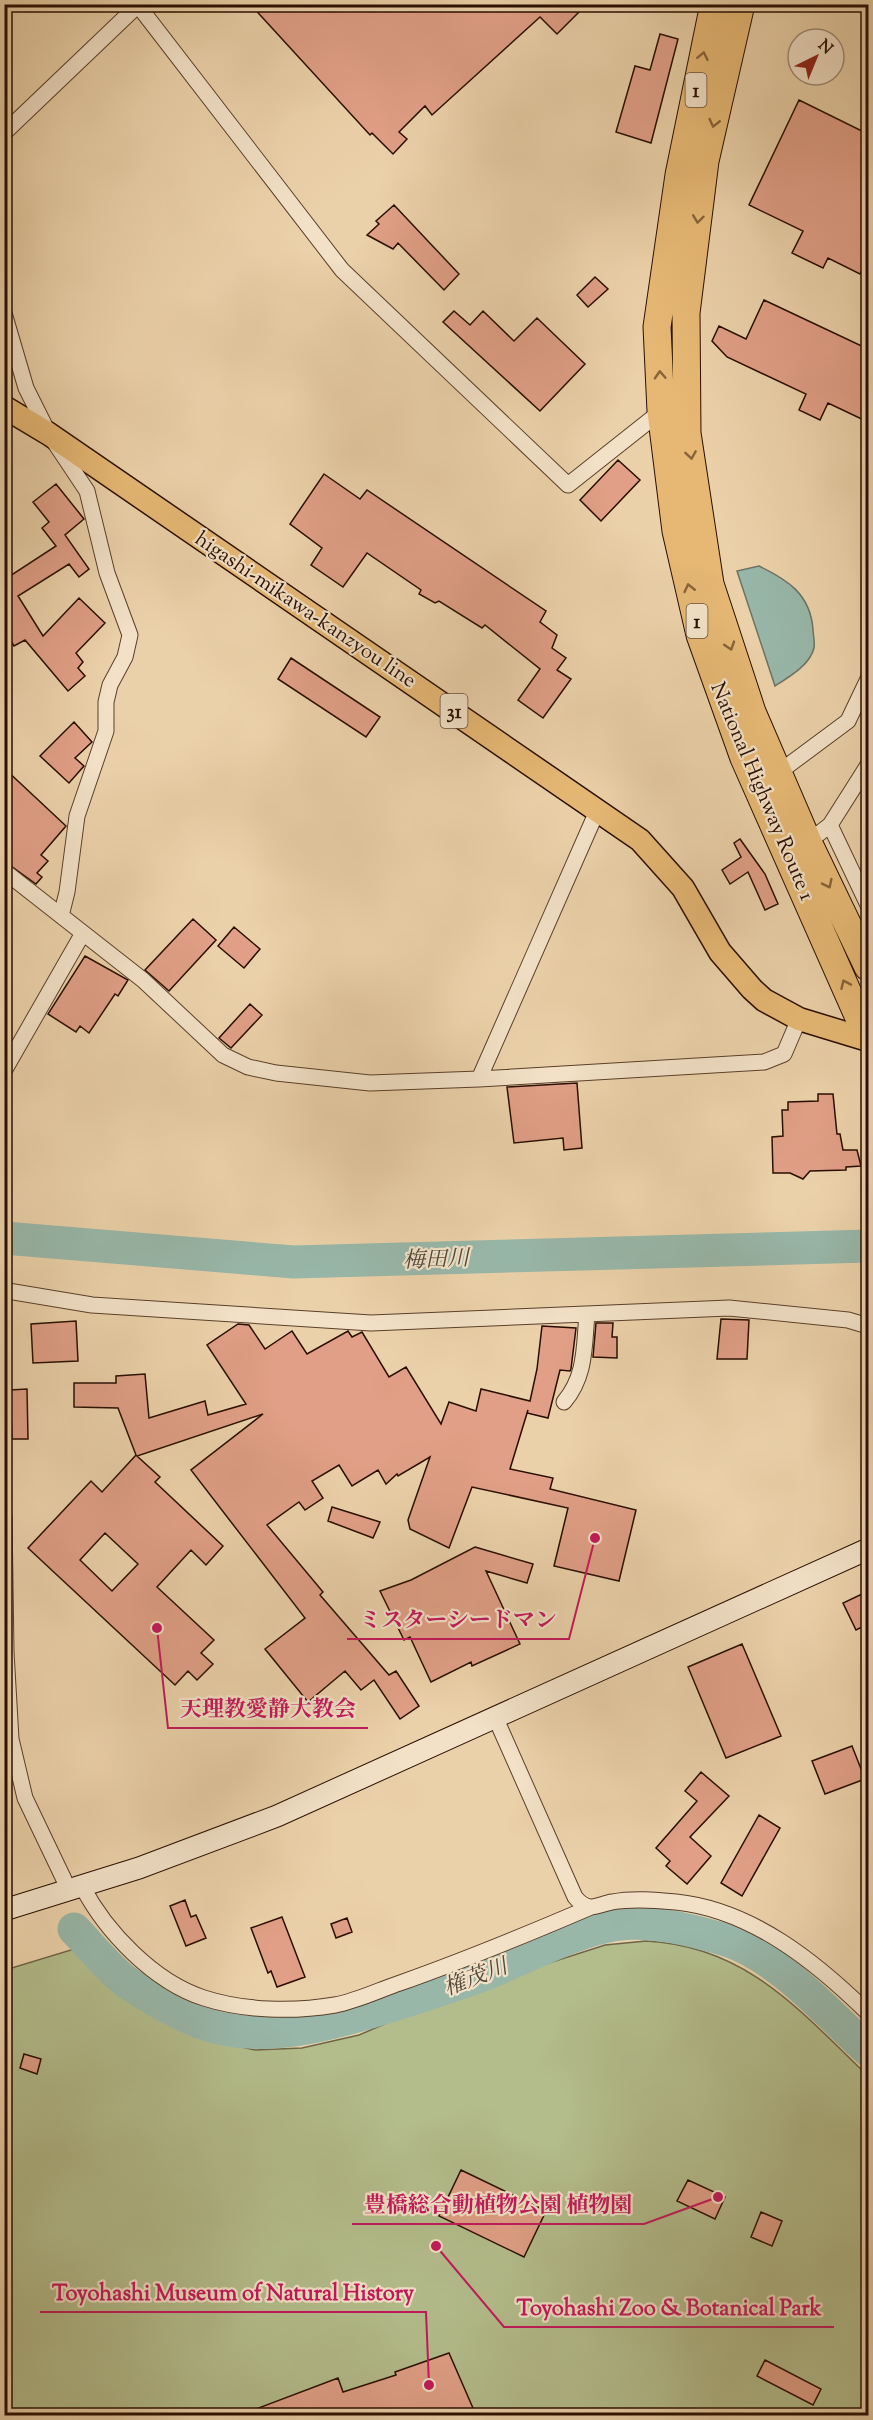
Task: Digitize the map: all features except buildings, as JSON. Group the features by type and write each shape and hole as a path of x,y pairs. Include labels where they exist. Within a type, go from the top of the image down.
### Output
{"highway":[{"name":"National Highway Route 1","path":"714,4 679,175 657,327 661,411 676,531 700,636 744,758 868,1039"},
{"name":"National Highway Route 1","path":"741,4 705,161 686,313 687,433 710,584 752,712 808,843 868,967"}],"main road":[{"name":"higashi-mikawa-kanzyou line","path":"4,407 49,434 640,840 669,869 693,902 720,952 740,978 765,1000 799,1019 868,1039"}],"street":[{"path":"4,132 137,5 342,270 568,485 661,411 688,398"},
{"path":"4,313 26,387 49,434 87,491 107,573 130,635 125,657 110,685 106,702 106,731 77,816 67,892 61,916"},
{"path":"778,773 848,721 868,679"},
{"path":"808,843 830,825 868,765"},
{"path":"479,1079 598,809"},
{"path":"830,825 868,905"},
{"path":"4,871 143,980 223,1055 248,1067 276,1073 370,1083 479,1079 764,1062 784,1053 799,1019"},
{"path":"4,1071 83,933"},
{"path":"4,1294 23,1293 92,1305 371,1323 729,1308 848,1320 868,1326"},
{"path":"564,1402 576,1388 582,1361 587,1314"},
{"path":"4,1517 6,1652 11,1739 25,1798 76,1888 124,1944 147,1965 176,1984 202,1998 239,2006 281,2008 337,2005 474,1957 591,1907 613,1901 640,1899 696,1904 716,1909 784,1942 842,1988 868,2013"},
{"path":"4,1910 76,1888 277,1816 868,1549"},
{"path":"496,1719 575,1897 583,1905 591,1907"}],"green space":[{"path":"646,1941 682,1946 714,1955 743,1969 795,2006 868,2076 868,2415 5,2416 5,1970 74,1949 121,1994 153,2014 219,2042 255,2050 302,2048 359,2035 459,1992 605,1945"}],"shaded area":[{"path":"759,566 788,583 802,597 811,617 813,629 814,648 808,660 775,686 737,571"}],"waterway":[{"name":"梅田川","path":"4,1238 294,1262 868,1246"},
{"name":"権茂川","path":"74,1929 121,1977 167,2007 208,2025 232,2031 257,2033 282,2032 331,2023 435,1992 588,1931 620,1924 660,1925 726,1940 765,1959 802,1988 868,2050"}],"place":[{"name":"ミスターシードマン","path":"595,1538"},
{"name":"天理教愛静大教会","path":"157,1628"},
{"name":"豊橋総合動植物公園 植物園","path":"718,2197"},
{"name":"Toyohashi Zoo & Botanical Park","path":"436,2246"},
{"name":"Toyohashi Museum of Natural History","path":"429,2385"}]}
